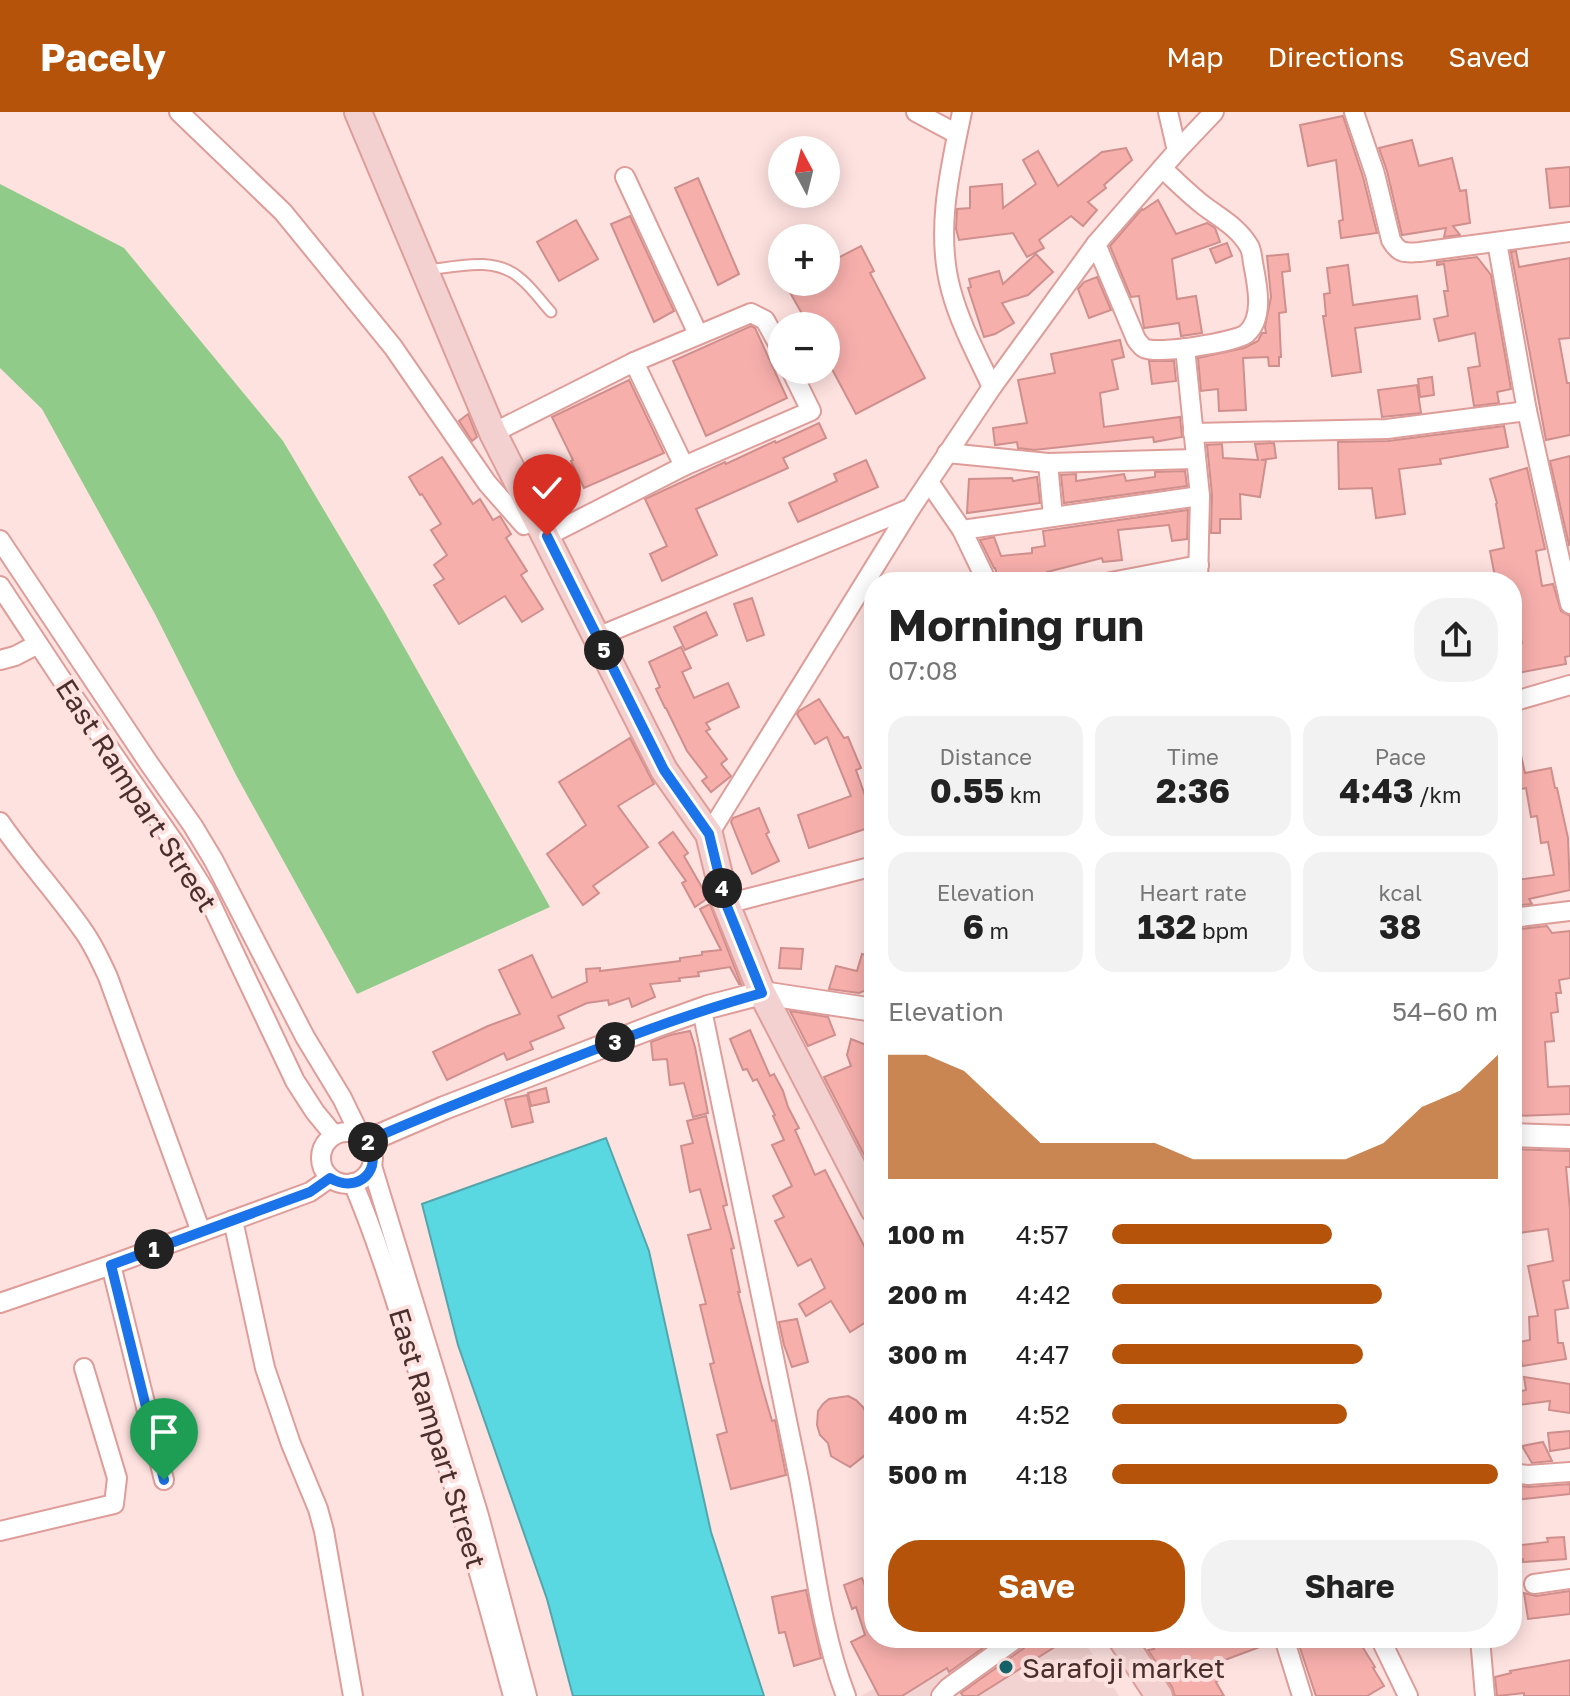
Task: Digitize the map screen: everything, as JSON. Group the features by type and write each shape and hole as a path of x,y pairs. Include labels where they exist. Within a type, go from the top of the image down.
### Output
{"main road":[{"path":"358,112 493,433 664,770 709,834 726,904 762,993 864,1190"},
{"path":"1129,1648 1159,1696"}],"street":[{"path":"179,112 283,212 393,347 487,483 524,525 542,527 811,411 798,384"},
{"path":"916,112 957,134"},
{"path":"962,112 944,215 945,258 957,309 992,387"},
{"path":"1168,112 1177,151"},
{"path":"871,572 992,387 1096,244 1214,112"},
{"path":"1354,112 1396,249 1405,253 1420,252 1570,232"},
{"path":"1096,244 1136,339 1143,348 1185,348 1239,339 1250,331 1259,292 1251,248 1231,224 1189,194 1162,168"},
{"path":"625,177 698,334"},
{"path":"1497,242 1527,411 1570,604"},
{"path":"493,433 634,362 751,313 765,320 768,325"},
{"path":"1185,348 1200,496 1199,572"},
{"path":"634,362 684,466"},
{"path":"1193,433 1387,429 1527,411"},
{"path":"947,453 1048,463 1195,459"},
{"path":"1048,463 1053,517"},
{"path":"929,482 962,530 982,572"},
{"path":"962,530 1200,496"},
{"path":"597,637 911,508"},
{"path":"0,540 200,837 299,1026 372,1148 372,1166 479,1516 527,1696"},
{"path":"709,834 864,584"},
{"name":"East Rampart Street","path":"0,586 205,891 295,1081 334,1135"},
{"path":"0,660 38,644"},
{"path":"1522,699 1570,685"},
{"path":"0,822 84,933 101,963 201,1232"},
{"path":"726,904 864,869"},
{"path":"1522,917 1570,911"},
{"path":"372,1166 362,1180 345,1184 330,1178 321,1155 328,1141 342,1132 352,1132 364,1138 702,1010 762,993 864,1008"},
{"path":"702,1010 834,1661 846,1696"},
{"path":"1522,1135 1570,1137"},
{"path":"0,1303 310,1192 330,1178"},
{"name":"East Rampart Street","path":"353,1183 381,1256 446,1458 513,1696"},
{"path":"233,1220 265,1368 324,1531 353,1696"},
{"path":"111,1265 164,1480"},
{"path":"0,1531 114,1504 117,1478 84,1368"},
{"path":"1522,1474 1570,1472"},
{"path":"1534,1584 1570,1579"},
{"path":"941,1696 1003,1648"},
{"path":"1287,1648 1302,1696"},
{"path":"1385,1648 1408,1696"},
{"path":"1481,1648 1485,1696"}],"lane":[{"path":"425,271 477,264 504,268 522,280 551,312"}],"shaded area":[{"name":"Sarafoji market","path":"943,1648 1088,1648 1119,1696 861,1696"}],"green space":[{"path":"0,184 124,248 283,441 385,613 550,907 357,994 236,775 155,614 42,409 0,368"}],"water":[{"path":"606,1138 649,1251 711,1532 764,1696 573,1696 547,1599 458,1345 422,1204"}],"building":[{"path":"1343,116 1377,233 1341,238 1339,221 1343,220 1336,160 1308,166 1300,125"},
{"path":"1412,140 1419,166 1452,158 1460,191 1466,190 1470,223 1453,226 1460,235 1444,237 1446,228 1402,235 1379,148"},
{"path":"1126,148 1132,160 1088,202 1097,210 1083,226 1071,216 1039,240 1044,248 1027,257 1013,233 959,240 957,209 970,208 970,187 1002,184 1003,208 1036,184 1023,160 1038,151 1058,186 1102,152"},
{"path":"1570,167 1570,206 1550,208 1546,169"},
{"path":"698,178 739,274 718,285 675,188"},
{"path":"1158,200 1176,234 1207,223 1215,228 1220,242 1172,259 1177,299 1196,296 1202,333 1181,336 1179,323 1144,328 1139,296 1131,297 1110,246 1142,209"},
{"path":"630,216 674,311 654,322 611,224"},
{"path":"576,220 598,259 559,281 537,242"},
{"path":"1227,243 1232,256 1216,263 1210,249"},
{"path":"861,246 874,271 870,273 925,378 856,414 840,384 840,312 801,312 792,296 840,296 840,257"},
{"path":"1516,251 1519,267 1570,258 1570,338 1559,339 1567,383 1570,383 1570,435 1546,440 1511,252"},
{"path":"1036,254 1053,272 1028,295 1002,303 1014,323 984,337 968,288 971,287 969,279 999,271 1003,284"},
{"path":"1288,254 1290,271 1282,272 1286,312 1279,313 1279,366 1269,366 1268,357 1243,358 1246,410 1219,411 1218,389 1201,391 1198,358 1244,348 1266,333 1271,297 1267,256"},
{"path":"1477,257 1491,275 1511,389 1497,392 1499,403 1474,406 1468,368 1480,366 1475,333 1439,341 1434,319 1448,316 1444,264 1437,265 1437,262"},
{"path":"1348,265 1353,305 1417,296 1420,319 1355,328 1361,372 1332,376 1323,316 1326,316 1324,294 1330,293 1327,268"},
{"path":"1097,277 1111,310 1089,318 1078,289 1084,282"},
{"path":"751,326 755,328 768,356 768,384 781,384 787,398 706,436 673,361"},
{"path":"1120,340 1124,357 1112,360 1118,389 1100,393 1104,427 1180,417 1182,437 1154,442 1153,437 1034,450 1018,448 1017,442 995,445 993,428 1027,423 1018,380 1055,373 1051,354"},
{"path":"1149,361 1174,361 1176,381 1152,384"},
{"path":"1432,377 1434,395 1420,397 1418,379"},
{"path":"629,380 664,453 584,488 552,417"},
{"path":"1417,385 1421,413 1382,417 1378,390"},
{"path":"468,414 477,437 472,441 459,421"},
{"path":"819,423 826,438 783,458 788,468 696,509 717,555 662,581 650,554 667,546 645,499"},
{"path":"1504,426 1508,447 1440,459 1441,464 1399,469 1405,514 1376,518 1372,488 1339,489 1338,442 1388,441"},
{"path":"1274,443 1276,458 1261,460 1266,460 1260,497 1240,494 1241,519 1220,519 1220,533 1211,533 1212,495 1207,445 1222,444 1223,458 1258,460 1255,444"},
{"path":"1570,456 1570,544 1569,545 1550,461"},
{"path":"442,457 473,504 480,499 493,520 500,516 511,534 506,538 527,571 521,575 543,609 522,622 505,596 459,624 434,585 444,579 434,565 447,555 431,530 441,524 409,477"},
{"path":"866,460 878,487 798,522 789,503 837,481 834,474"},
{"path":"1527,468 1545,549 1536,551 1542,586 1553,584 1561,611 1570,616 1570,656 1565,657 1566,664 1522,672 1522,572 1494,572 1490,551 1504,548 1490,479"},
{"path":"1185,471 1187,486 1064,503 1061,475 1076,474 1076,481 1124,474 1126,481 1155,477 1155,472"},
{"path":"1037,477 1040,503 967,513 969,479 1012,478 1013,481"},
{"path":"1188,510 1187,539 1172,541 1169,525 1118,530 1122,560 1103,562 1102,558 1047,572 996,572 980,540 994,537 1001,556 1032,553 1032,548 1045,546 1043,531"},
{"path":"752,598 764,635 747,641 734,604"},
{"path":"706,612 717,635 685,650 674,627"},
{"path":"681,647 691,668 682,672 694,698 728,683 739,707 706,723 710,729 706,731 727,759 721,764 731,776 711,792 702,781 707,777 687,751 665,708 649,662"},
{"path":"819,699 844,738 848,737 861,768 856,770 864,793 864,829 809,848 798,815 851,796 827,737 815,744 797,714"},
{"path":"630,738 654,784 618,806 648,847 593,886 599,893 583,905 547,854 586,825 559,782"},
{"path":"1522,760 1525,773 1551,768 1568,838 1570,890 1529,899 1532,904 1522,905 1522,879 1554,875 1548,842 1541,843 1537,816 1531,817 1526,788 1522,789"},
{"path":"759,808 769,832 766,834 779,861 752,874 731,822 733,818"},
{"path":"673,832 688,853 684,856 708,898 695,907 682,883 686,881 659,843"},
{"path":"710,904 741,984 730,967 698,972 699,976 679,978 680,981 650,984 655,997 632,1007 629,998 609,1005 608,1000 587,1003 558,1016 564,1028 530,1042 533,1049 507,1060 504,1053 447,1080 433,1052 520,1014 499,970 532,955 552,998 587,982 586,969 600,968 600,971 680,961 680,958 702,955 702,952 721,950 700,909"},
{"path":"1547,926 1552,933 1570,931 1570,978 1559,980 1561,993 1556,993 1558,1012 1551,1013 1554,1041 1545,1042 1548,1087 1570,1086 1570,1114 1522,1116 1522,929"},
{"path":"781,948 803,949 801,969 779,968"},
{"path":"864,954 864,991 829,989 836,966 857,971"},
{"path":"790,1011 828,1017 835,1035 808,1046"},
{"path":"750,1030 770,1076 774,1074 783,1091 799,1128 795,1130 815,1175 825,1170 864,1246 864,1323 850,1332 831,1301 806,1316 799,1304 825,1288 811,1259 798,1266 775,1221 784,1217 773,1196 792,1186 772,1145 784,1140 757,1079 753,1081 747,1069 743,1070 730,1039"},
{"path":"690,1031 708,1113 693,1117 684,1083 670,1085 667,1059 653,1060 651,1042"},
{"path":"851,1039 864,1044 864,1155 824,1077 851,1066 847,1055"},
{"path":"546,1088 549,1102 531,1106 528,1093"},
{"path":"527,1095 533,1122 512,1127 505,1100"},
{"path":"706,1116 727,1205 723,1206 734,1248 731,1249 738,1292 761,1383 772,1421 775,1420 786,1475 731,1489 717,1435 727,1432 710,1364 714,1363 700,1305 706,1304 688,1235 711,1229 700,1189 690,1192 681,1146 693,1143 687,1121"},
{"path":"1522,1149 1570,1151 1570,1167 1566,1167 1570,1210 1570,1280 1563,1281 1568,1308 1555,1310 1558,1343 1563,1343 1566,1359 1522,1366 1522,1341 1530,1340 1529,1317 1538,1316 1528,1266 1553,1261 1548,1229 1522,1233"},
{"path":"797,1319 808,1362 792,1367 779,1322"},
{"path":"1524,1377 1570,1384 1570,1413 1549,1410 1550,1401 1522,1405 1522,1391 1526,1390"},
{"path":"848,1396 864,1409 864,1456 850,1467 831,1456 828,1443 820,1435 818,1411 829,1399"},
{"path":"1570,1431 1570,1448 1550,1451 1548,1433"},
{"path":"1543,1442 1552,1461 1532,1463 1522,1446"},
{"path":"1570,1484 1570,1494 1522,1499 1522,1486"},
{"path":"1564,1537 1566,1559 1523,1562 1522,1545 1548,1542 1547,1538"},
{"path":"862,1578 864,1632 856,1607 852,1609 844,1585"},
{"path":"806,1590 821,1658 794,1666 785,1632 779,1633 772,1597"},
{"path":"1570,1591 1570,1614 1528,1619 1524,1593 1536,1596"},
{"path":"864,1636 864,1648 983,1648 949,1672 947,1668 902,1696 879,1696 851,1642"},
{"path":"1024,1648 1053,1648 977,1696 963,1696 961,1693"},
{"path":"1257,1648 1214,1664 1223,1678 1216,1682 1224,1696 1175,1696 1148,1650"},
{"path":"1300,1648 1363,1648 1384,1686 1367,1696 1316,1696"},
{"path":"1570,1660 1570,1696 1524,1696 1524,1693 1497,1696 1495,1677 1510,1671"}],"place":[{"name":"Sarafoji market","path":"1006,1667"}],"route":[{"path":"164,1480 111,1265 310,1192 330,1178 345,1184 362,1180 368,1174 374,1157 367,1141 655,1026 708,1007 762,993 726,904 709,834 664,770 547,536"}]}
